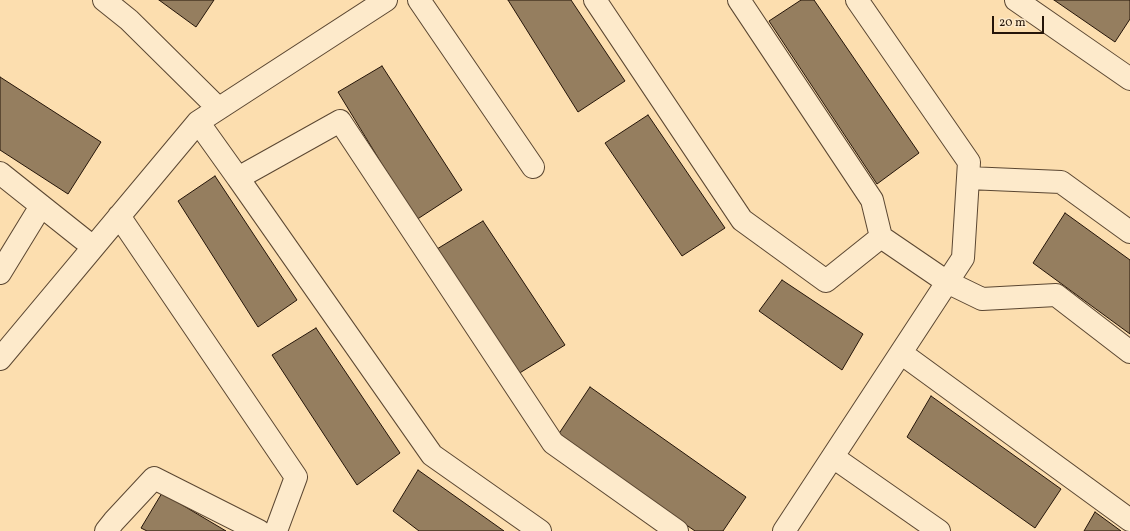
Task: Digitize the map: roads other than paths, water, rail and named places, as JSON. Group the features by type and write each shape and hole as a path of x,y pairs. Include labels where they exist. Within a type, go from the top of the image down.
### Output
{"street":[{"path":"104,0 129,20 218,108"},
{"path":"0,359 198,122 386,0"},
{"path":"419,0 533,167"},
{"path":"595,0 742,220 826,282 881,237"},
{"path":"739,0 872,200 881,237 947,282 982,299 1056,295 1130,352"},
{"path":"784,531 963,258 969,162 857,0"},
{"path":"1016,0 1130,79"},
{"path":"238,178 340,121 553,443 655,525 677,531"},
{"path":"198,122 432,455 540,531"},
{"path":"0,173 93,248"},
{"path":"968,178 1061,182 1130,232"},
{"path":"0,272 41,206"},
{"path":"120,216 296,477 276,531"},
{"path":"901,353 1130,520"},
{"path":"833,457 939,531"},
{"path":"106,531 154,478 259,531"}]}
